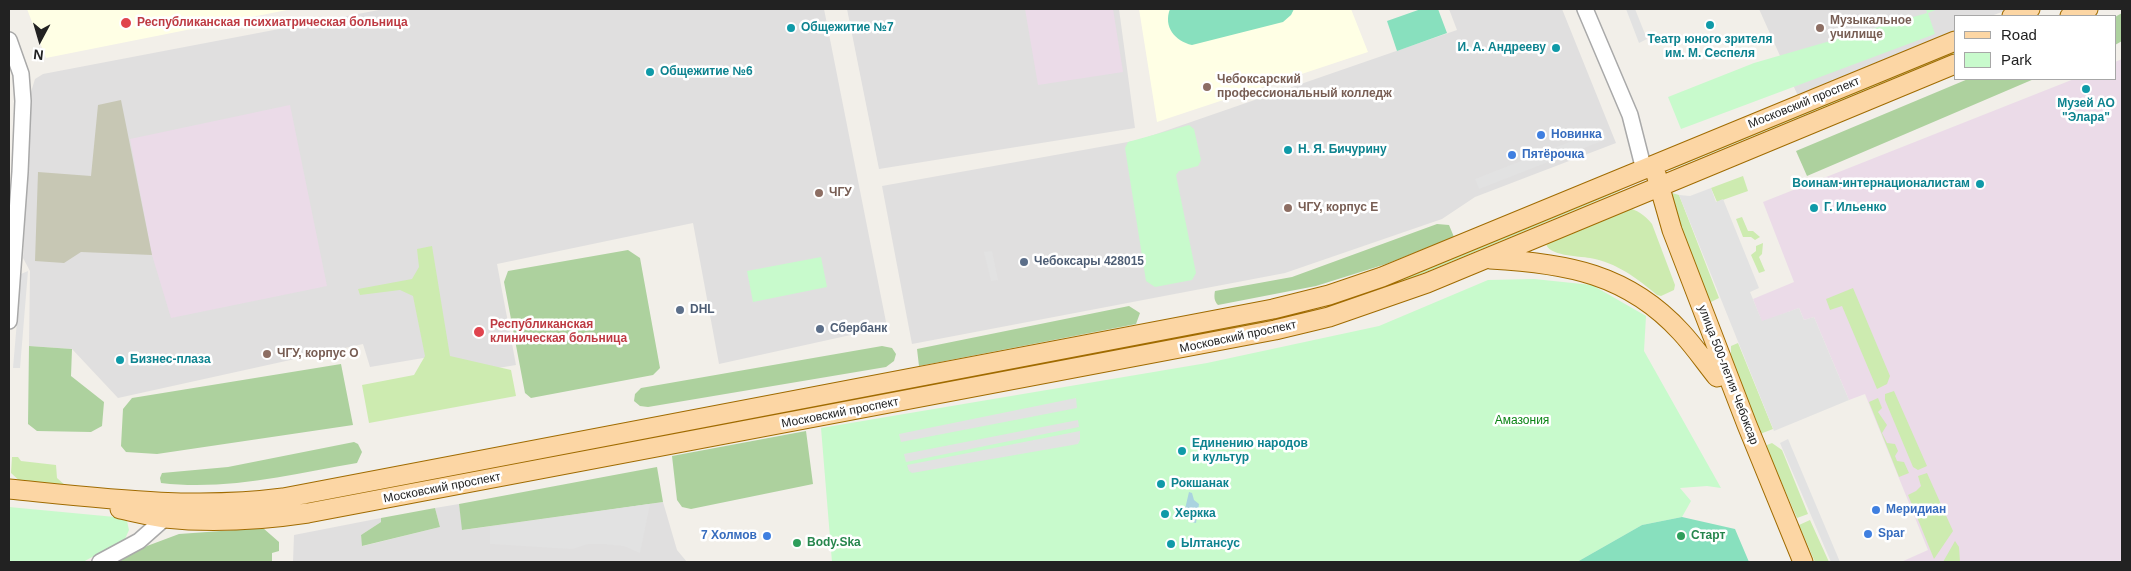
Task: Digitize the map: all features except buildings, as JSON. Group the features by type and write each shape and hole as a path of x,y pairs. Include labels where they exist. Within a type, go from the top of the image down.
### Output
{"main road":[{"path":"2015,15 2030,9"},
{"path":"2073,15 2088,9"},
{"name":"Московский проспект","path":"9,499 116,509 168,510 284,498 1273,309 1328,295 1382,277 1954,41"},
{"name":"Московский проспект","path":"9,490 168,510 206,520 285,517 1130,359 1275,330 1330,317 1427,283 1654,187 1954,64"},
{"path":"1649,167 1654,187"},
{"name":"улица 500-летия Чебоксар","path":"1654,187 1662,233 1717,377 1793,562"},
{"name":"улица 500-летия Чебоксар","path":"1654,187 1803,562"},
{"path":"1484,259 1522,260 1582,271 1609,279 1652,305 1681,332 1717,377"},
{"path":"1126,338 1130,359"},
{"path":"353,485 350,488 350,497 356,504"},
{"path":"284,498 285,517"}],"street":[{"path":"1591,12 1611,60 1649,167"},
{"path":"9,40 21,74 23,101 20,172 9,321"},
{"path":"100,562 139,540 168,510"}],"shaded area":[{"name":"Республиканская психиатрическая больница","path":"27,9 292,9 46,58"},
{"path":"384,9 824,9 887,327 719,364 693,223 497,264 516,365 450,376 447,354 370,367 363,344 118,398 72,349 29,346 30,271 23,258 31,92 35,79 43,74"},
{"path":"847,9 1119,9 1135,128 879,169"},
{"path":"1025,9 1113,9 1123,72 1038,85"},
{"name":"Чебоксарский профессиональный колледж","path":"1139,9 1351,9 1368,52 1157,122"},
{"path":"1449,9 1562,9 1616,143 1475,197 1442,219 1285,273 912,344 882,186 1139,140 1457,30"},
{"path":"1626,9 1635,9 1647,39 1639,43"},
{"path":"1759,9 2010,9 1994,15 1954,15 1954,31 1798,96"},
{"path":"2122,59 2122,562 1901,562 1928,550 1865,394 1849,400 1814,317 1804,320 1799,308 1762,322 1753,299 1794,282 1763,202 2071,80 2116,80 2116,62"},
{"path":"121,100 152,255 81,252 64,263 35,261 38,172 91,176 98,105"},
{"path":"290,105 327,286 171,318 152,255 130,139"},
{"path":"1603,129 1607,139 1479,189 1475,179"},
{"path":"1711,188 1716,202 1723,199 1759,288 1750,292 1762,321 1799,308 1804,320 1814,317 1849,400 1774,431 1679,195 1690,196"},
{"path":"992,251 998,280 991,281 984,252"},
{"path":"28,271 20,368 13,368 21,274"},
{"path":"1076,398 1077,408 901,442 899,434"},
{"path":"1078,420 1079,427 906,462 904,454"},
{"path":"1080,431 1078,444 912,473 907,465"},
{"path":"1788,439 1840,562 1831,562 1780,443"},
{"path":"663,502 677,550 687,562 293,562 294,535 381,518 381,522 361,535 363,546 440,527 435,508 459,504 463,530"},
{"path":"650,504 640,553 624,546 603,544 588,544 573,549 490,544 490,527"}],"green space":[{"path":"1170,9 1294,9 1291,15 1283,22 1192,45 1180,40 1172,32 1168,22"},
{"path":"1421,9 1438,9 1447,33 1397,51 1387,21"},
{"path":"1926,9 1938,9 1928,13 1935,34 1681,129 1668,97 1754,63 1927,13"},
{"path":"2122,13 2122,41 2116,44 2116,16"},
{"path":"1954,49 1954,53 1670,170 1668,167"},
{"path":"1966,80 2032,80 1807,176 1796,151"},
{"path":"1189,125 1194,129 1201,160 1198,166 1179,171 1176,175 1196,273 1192,280 1155,287 1146,281 1125,148 1128,142"},
{"path":"1743,176 1748,191 1717,202 1711,188"},
{"path":"1619,188 1620,191 1376,293 1230,330 1143,347 1142,341 1183,334"},
{"path":"1672,193 1679,195 1719,298 1711,302 1703,291 1669,196"},
{"path":"1626,207 1640,213 1652,224 1675,285 1674,290 1661,296 1657,295 1618,267 1600,260 1557,253 1552,251 1546,243"},
{"path":"1742,217 1748,231 1753,231 1760,237 1755,240 1751,237 1743,237 1736,219"},
{"path":"1437,224 1449,225 1454,237 1386,264 1316,286 1218,305 1215,300 1215,291 1292,277"},
{"path":"1763,243 1762,254 1759,257 1765,271 1759,273 1751,255 1756,251 1756,246"},
{"path":"432,246 450,356 511,370 516,396 369,423 362,385 414,375 425,356 413,296 400,290 360,295 358,289 412,279 419,267 417,249"},
{"path":"628,250 640,258 660,368 653,375 531,398 525,393 504,282 508,271"},
{"path":"821,257 827,287 753,302 747,271"},
{"name":"Амазония","path":"1534,279 1592,285 1646,316 1644,351 1721,488 1707,486 1680,488 1691,501 1682,517 1642,525 1577,562 832,562 821,428 1207,363 1379,326 1488,280"},
{"path":"1853,288 1890,376 1887,384 1877,389 1842,306 1830,310 1826,299"},
{"path":"1129,306 1140,313 1136,324 919,366 917,349"},
{"path":"1738,343 1773,429 1760,434 1731,359 1731,346"},
{"path":"29,346 72,349 71,376 104,402 102,426 91,432 37,431 28,424"},
{"path":"882,346 892,348 896,354 894,361 886,367 648,407 640,406 634,401 635,394 641,388"},
{"path":"1117,347 1118,353 359,497 358,491"},
{"path":"341,364 353,425 157,454 126,452 121,446 123,409 132,398"},
{"path":"1894,391 1927,466 1918,470 1913,467 1885,400 1885,394"},
{"path":"1878,398 1882,408 1878,412 1887,425 1882,433 1887,443 1895,444 1898,451 1895,456 1897,461 1904,462 1909,473 1899,477 1869,402"},
{"path":"806,431 813,484 691,509 682,507 677,500 672,456"},
{"path":"354,442 358,444 362,452 357,463 259,480 210,485 161,483 160,478 162,473 228,467"},
{"path":"1772,443 1782,450 1808,514 1797,518 1767,449 1767,445"},
{"path":"12,457 18,457 21,461 56,465 57,478 66,486 23,484 11,473"},
{"path":"657,467 663,502 462,530 459,504"},
{"path":"1927,473 1953,531 1934,559 1908,495 1921,486 1918,476"},
{"path":"9,507 115,517 127,521 129,530 125,539 83,562 9,562"},
{"path":"435,508 440,527 362,546 361,535 381,522 381,518"},
{"name":"Старт","path":"1682,517 1735,529 1749,562 1577,562 1642,525"},
{"path":"1810,520 1829,562 1815,562 1799,525"},
{"path":"263,528 279,542 279,551 272,553 272,562 117,562 147,546 179,534"},
{"path":"1955,541 1959,547 1960,562 1943,562"}],"water":[{"path":"1189,492 1192,493 1194,500 1199,504 1196,523 1192,522 1190,514 1185,509"}],"place":[{"name":"Республиканская психиатрическая больница","path":"126,23"},
{"name":"Театр юного зрителя им. М. Сеспеля","path":"1710,25"},
{"name":"Общежитие №7","path":"791,28"},
{"name":"Музыкальное училище","path":"1820,28"},
{"name":"И. А. Андрееву","path":"1556,48"},
{"name":"Общежитие №6","path":"650,72"},
{"name":"Чебоксарский профессиональный колледж","path":"1207,87"},
{"name":"Музей АО \"Элара\"","path":"2086,89"},
{"name":"Новинка","path":"1541,135"},
{"name":"Н. Я. Бичурину","path":"1288,150"},
{"name":"Пятёрочка","path":"1512,155"},
{"name":"Воинам-интернационалистам","path":"1980,184"},
{"name":"ЧГУ","path":"819,193"},
{"name":"ЧГУ, корпус Е","path":"1288,208"},
{"name":"Г. Ильенко","path":"1814,208"},
{"name":"Чебоксары 428015","path":"1024,262"},
{"name":"DHL","path":"680,310"},
{"name":"Сбербанк","path":"820,329"},
{"name":"Республиканская клиническая больница","path":"479,332"},
{"name":"ЧГУ, корпус О","path":"267,354"},
{"name":"Бизнес-плаза","path":"120,360"},
{"name":"Единению народов и культур","path":"1182,451"},
{"name":"Рокшанак","path":"1161,484"},
{"name":"Меридиан","path":"1876,510"},
{"name":"Херкка","path":"1165,514"},
{"name":"Spar","path":"1868,534"},
{"name":"7 Холмов","path":"767,536"},
{"name":"Старт","path":"1681,536"},
{"name":"Body.Ska","path":"797,543"},
{"name":"Ылтансус","path":"1171,544"}]}
